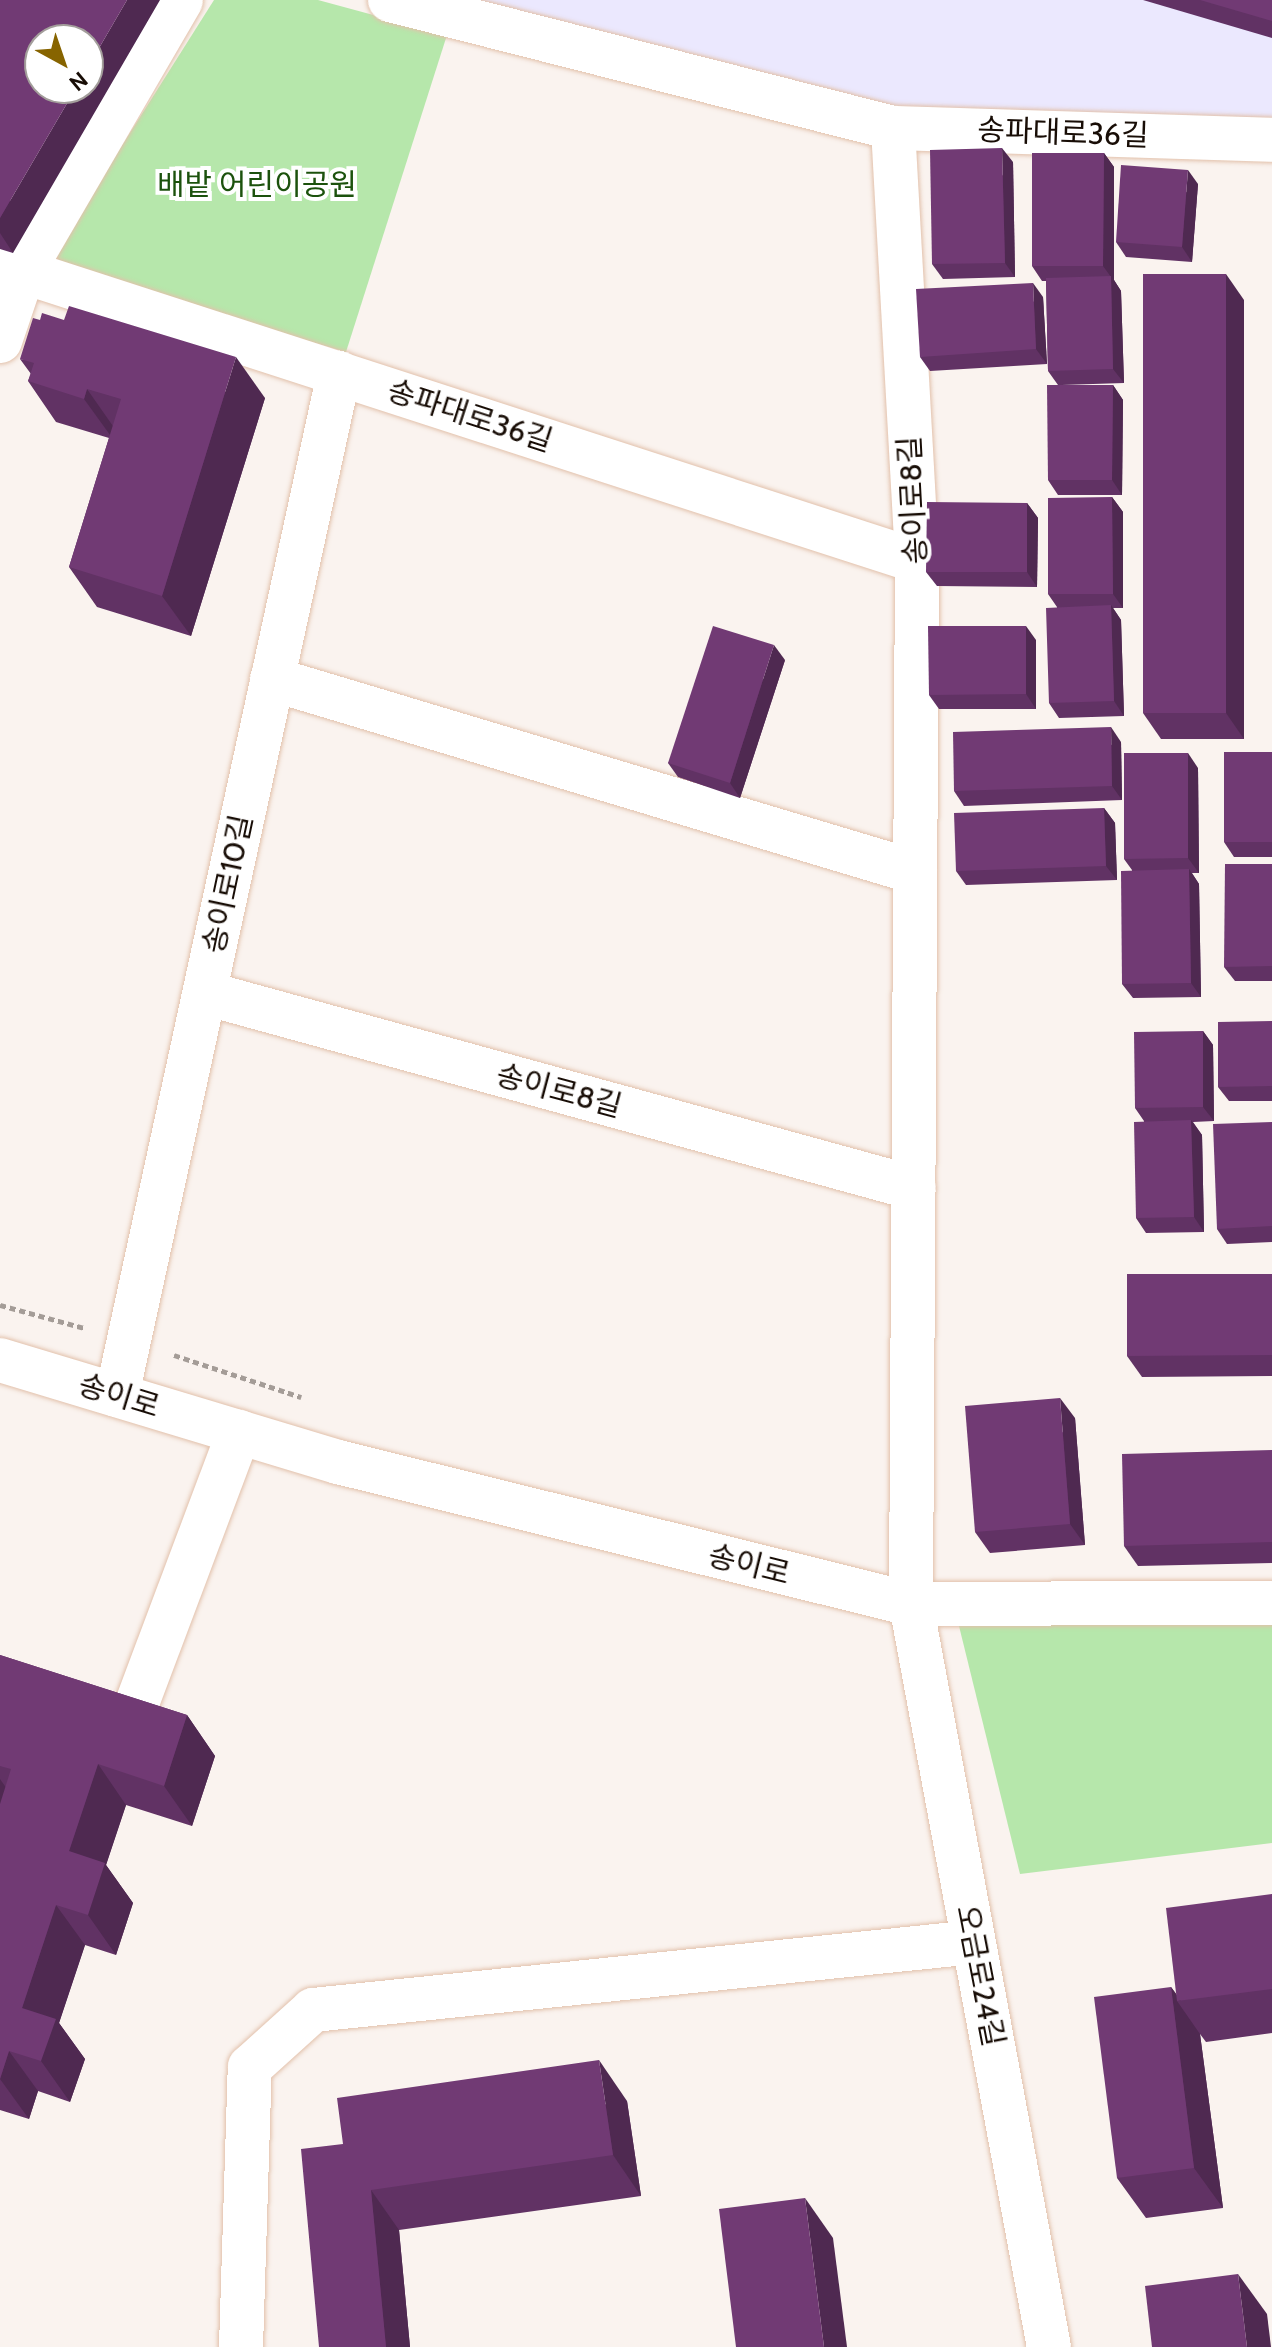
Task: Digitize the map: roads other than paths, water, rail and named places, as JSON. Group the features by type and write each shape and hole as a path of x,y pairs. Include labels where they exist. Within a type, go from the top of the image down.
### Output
{"street":[{"path":"0,341 12,267 181,0"},
{"name":"송파대로36길","path":"390,0 893,128 1272,140"},
{"name":"송이로8길","path":"893,128 917,561 911,1604"},
{"name":"송파대로36길","path":"12,267 917,561"},
{"name":"송이로10길","path":"117,1395 339,373"},
{"path":"272,679 915,872"},
{"name":"송이로8길","path":"205,993 914,1188"},
{"name":"송이로","path":"0,1360 338,1462 911,1604 1272,1603"},
{"path":"136,1706 239,1432"},
{"name":"오금로24길","path":"911,1604 1049,2347"},
{"path":"241,2347 250,2067 313,2010 974,1942"}],"park label":[{"name":"배밭 어린이공원","path":"257,185"}]}
